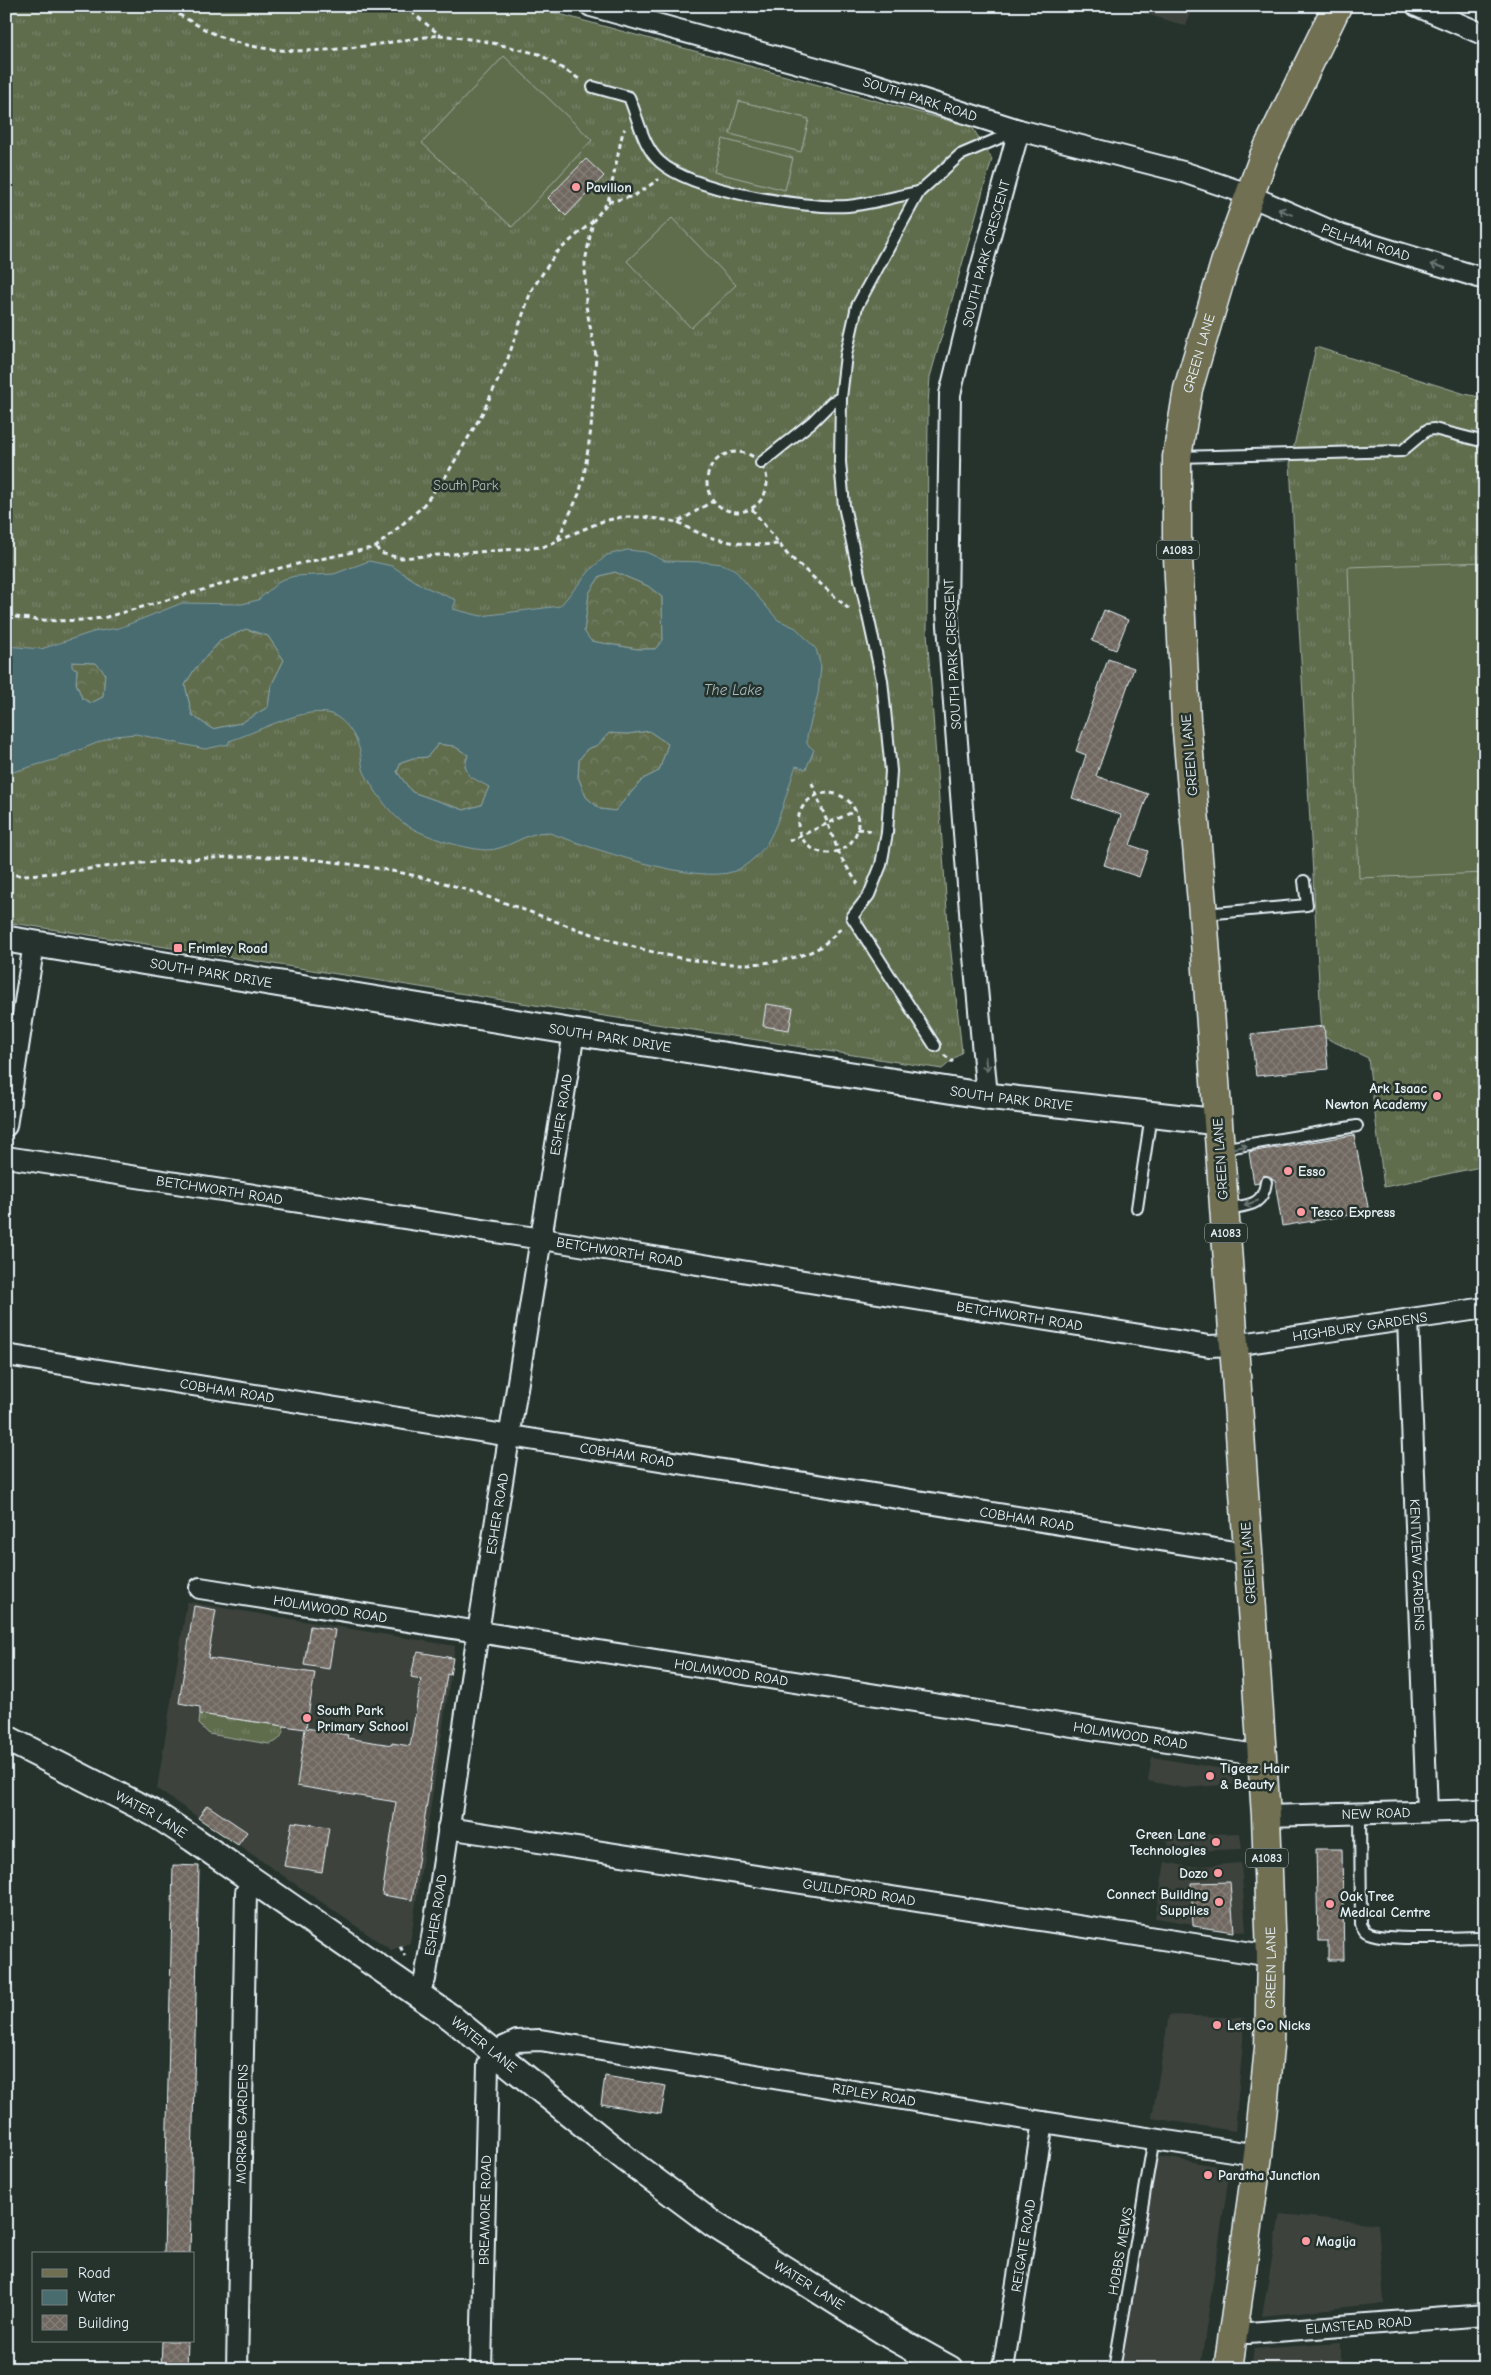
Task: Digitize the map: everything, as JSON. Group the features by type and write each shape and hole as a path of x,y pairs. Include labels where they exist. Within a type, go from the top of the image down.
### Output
{"main road":[{"name":"GREEN LANE","path":"1228,2369 1258,2155 1269,2048 1271,1956 1266,1816 1246,1554 1234,1345 1203,914 1186,720 1177,537 1176,457 1188,390 1225,263 1264,156 1336,6"}],"street":[{"name":"SOUTH PARK ROAD","path":"591,6 870,83 1019,130 1183,172 1250,196"},
{"path":"1417,6 1485,35"},
{"name":"SOUTH PARK CRESCENT","path":"987,1096 983,1032 971,924 947,612 950,394 980,272 1019,130"},
{"name":"PELHAM ROAD","path":"1250,196 1340,235 1485,280"},
{"name":"SOUTH PARK DRIVE","path":"6,939 574,1032 987,1096 1218,1122"},
{"path":"6,1126 34,943"},
{"name":"ESHER ROAD","path":"417,1994 425,1979 478,1632 574,1032"},
{"name":"BETCHWORTH ROAD","path":"6,1157 542,1239 1199,1344 1234,1345"},
{"name":"HIGHBURY GARDENS","path":"1234,1345 1485,1308"},
{"name":"KENTVIEW GARDENS","path":"1408,1319 1427,1811"},
{"name":"COBHAM ROAD","path":"6,1355 1246,1554"},
{"name":"HOLMWOOD ROAD","path":"200,1588 1262,1756"},
{"name":"WATER LANE","path":"6,1738 155,1814 417,1994 618,2153 713,2224 888,2335 950,2369"},
{"name":"NEW ROAD","path":"1266,1816 1485,1810"},
{"name":"GUILDFORD ROAD","path":"448,1828 1271,1956"},
{"name":"MORRAB GARDENS","path":"237,2369 246,1892 253,1881"},
{"name":"RIPLEY ROAD","path":"492,2052 518,2042 540,2040 1258,2155"},
{"name":"BREAMORE ROAD","path":"481,2369 486,2097 488,2065 492,2052"},
{"name":"REIGATE ROAD","path":"1002,2369 1043,2122"},
{"name":"ELMSTEAD ROAD","path":"1233,2330 1249,2333 1485,2315"}],"lane":[{"path":"593,87 629,98 648,147 660,163 711,187 795,204 848,206 919,192"},
{"path":"935,1046 852,917 870,895 881,865 887,833 891,771 882,680 844,506 840,462 841,398 846,355 857,306 919,192 960,154 1019,130"},
{"path":"760,463 812,422 832,402 841,398"},
{"path":"1176,457 1402,451 1427,430 1434,429 1485,442"},
{"path":"1203,914 1307,905 1304,881"},
{"path":"1137,1208 1152,1114"},
{"path":"1220,1150 1260,1147 1357,1126"},
{"path":"1224,1210 1255,1204 1261,1199 1266,1182"},
{"path":"1360,1814 1361,1924 1364,1930 1371,1934 1399,1937 1478,1937 1485,1941"},
{"name":"HOBBS MEWS","path":"1114,2369 1154,2138"}],"path":[{"path":"163,6 224,38 254,46 328,51 440,35 484,41 539,54 593,87"},
{"path":"404,6 440,35"},
{"path":"6,615 41,621 78,621 103,618 284,567 376,547 421,508 446,476 496,386 519,331 531,291 556,253 594,221 608,202 623,131 639,121"},
{"path":"608,202 634,196 656,183 669,168"},
{"path":"557,540 579,494 590,438 596,356 586,306 584,262 594,221"},
{"path":"741,452 752,456 760,463 766,475 767,488 761,500 752,509 741,513 729,512 719,507 707,488 707,477 711,466 719,458 730,453 741,452"},
{"path":"678,522 714,501"},
{"path":"752,509 779,544 862,622 869,621"},
{"path":"376,547 380,553 400,558 543,547 604,522 622,517 644,517 678,522 697,533 718,540 765,545 779,544"},
{"path":"812,783 839,851 860,888 870,895"},
{"path":"826,793 843,797 855,811 858,820 855,836 846,848 831,853 816,851 809,847 800,835 798,816 802,807 817,795 826,793"},
{"path":"789,841 855,811"},
{"path":"6,875 54,874 132,864 234,857 325,861 436,880 603,937 672,956 706,963 729,965 771,961 809,953 825,944 852,917"}],"shaded area":[{"path":"1121,6 1192,6 1186,26"},
{"name":"South Park Primary School","path":"187,1602 455,1646 410,1943 391,1950 157,1789"},
{"path":"1152,1757 1235,1771 1235,1784 1184,1788 1148,1781"},
{"path":"1140,1828 1188,1835 1240,1833 1242,1849 1189,1851 1168,1848 1168,1841 1139,1835"},
{"path":"1165,1862 1190,1867 1241,1863 1246,1932 1155,1918"},
{"path":"1169,2015 1245,2018 1235,2131 1152,2118"},
{"path":"1156,2156 1230,2168 1200,2369 1118,2369"},
{"path":"1280,2214 1378,2224 1384,2303 1262,2316"},
{"path":"1341,2343 1341,2369 1251,2369 1254,2349"}],"green space":[{"name":"South Park","path":"6,6 530,6 972,127 992,159 930,377 928,404 927,632 948,925 962,1052 942,1069 6,922"},
{"path":"504,56 592,140 512,227 422,143"},
{"path":"739,101 809,119 801,152 730,134"},
{"path":"723,139 793,158 785,190 714,172"},
{"path":"672,218 736,285 691,328 627,261"},
{"path":"1316,347 1465,394 1485,398 1485,1166 1384,1187 1368,1058 1322,1036 1290,464"},
{"path":"1485,562 1485,873 1359,878 1348,567"},
{"path":"615,572 648,586 662,597 663,640 655,649 637,649 590,641 584,631 589,593 600,576"},
{"path":"246,629 268,636 284,660 271,686 268,707 241,723 212,729 192,715 185,685 194,670 220,641"},
{"path":"71,662 96,663 105,673 103,697 91,703 82,698 76,683 77,669 72,667"},
{"path":"649,731 668,744 659,771 643,779 615,811 600,809 586,797 578,777 579,760 587,749 598,745 609,733 627,734"},
{"path":"438,744 454,746 468,755 465,766 489,787 481,805 464,810 412,792 397,772 401,762 413,758 427,757"},
{"path":"200,1714 284,1726 278,1740 269,1744 209,1734 199,1724"}],"water":[{"name":"The Lake","path":"627,550 646,552 665,561 705,562 722,564 734,569 778,620 796,628 816,649 821,667 818,694 807,736 807,744 814,750 806,769 796,766 768,842 753,859 735,871 718,874 669,869 587,846 547,832 531,835 493,850 475,849 430,836 402,822 386,806 365,774 360,751 352,732 338,717 327,713 304,714 229,741 229,744 205,749 136,734 114,736 57,759 6,774 6,646 41,649 93,632 119,628 182,603 242,604 258,600 281,580 295,576 334,574 369,561 392,566 423,586 456,600 453,609 481,616 560,606 592,568 607,555","holes":["615,572 648,586 662,597 663,640 655,649 637,649 591,641 584,631 589,593 600,576","246,629 268,636 284,660 271,686 268,707 241,723 212,729 192,715 185,685 194,670 220,641","72,662 96,663 105,673 103,697 91,703 82,698 76,683 77,669 72,667","649,731 668,744 659,771 643,779 615,811 600,809 586,797 578,777 579,760 587,749 598,745 609,733 627,734","438,744 454,746 468,755 465,766 469,776 489,787 481,805 464,810 412,792 397,772 401,762 413,758 427,757"]}],"building":[{"name":"Pavilion","path":"586,159 604,176 566,216 548,198"},
{"path":"1104,610 1128,620 1116,650 1092,641"},
{"path":"1108,659 1134,668 1096,776 1148,794 1130,845 1148,851 1139,877 1104,865 1121,815 1072,798 1086,755 1076,751"},
{"path":"766,1004 793,1008 789,1030 763,1026"},
{"path":"1324,1026 1328,1069 1256,1076 1251,1034"},
{"path":"1354,1135 1369,1212 1282,1226 1275,1181 1264,1175 1259,1183 1254,1184 1249,1152"},
{"path":"194,1606 216,1610 208,1658 315,1673 306,1728 348,1735 347,1738 410,1746 421,1679 411,1677 415,1658 418,1652 453,1658 450,1675 447,1674 412,1900 382,1895 396,1802 297,1786 305,1729 200,1714 200,1707 179,1703"},
{"path":"310,1626 335,1630 329,1669 304,1665"},
{"path":"207,1805 247,1832 238,1845 198,1818"},
{"path":"292,1822 329,1827 322,1872 284,1866"},
{"name":"Oak Tree Medical Centre","path":"1316,1849 1342,1849 1344,1960 1328,1960 1328,1941 1318,1941"},
{"path":"173,1865 199,1866 190,2252 164,2252"},
{"path":"1230,1882 1234,1932 1193,1926 1191,1883"},
{"path":"605,2076 666,2086 661,2114 601,2104"},
{"path":"162,2342 188,2342 187,2369 161,2369"}],"place":[{"name":"Pavilion","path":"576,187"},
{"name":"Frimley Road","path":"178,948"},
{"name":"Ark Isaac Newton Academy","path":"1437,1096"},
{"name":"Esso","path":"1288,1171"},
{"name":"Tesco Express","path":"1301,1212"},
{"name":"South Park Primary School","path":"307,1718"},
{"name":"Tigeez Hair & Beauty","path":"1210,1776"},
{"name":"Green Lane Technologies","path":"1216,1842"},
{"name":"Dozo","path":"1218,1873"},
{"name":"Connect Building Supplies","path":"1219,1902"},
{"name":"Oak Tree Medical Centre","path":"1330,1904"},
{"name":"Lets Go Nicks","path":"1217,2025"},
{"name":"Paratha Junction","path":"1208,2175"},
{"name":"Magija","path":"1306,2241"}]}
